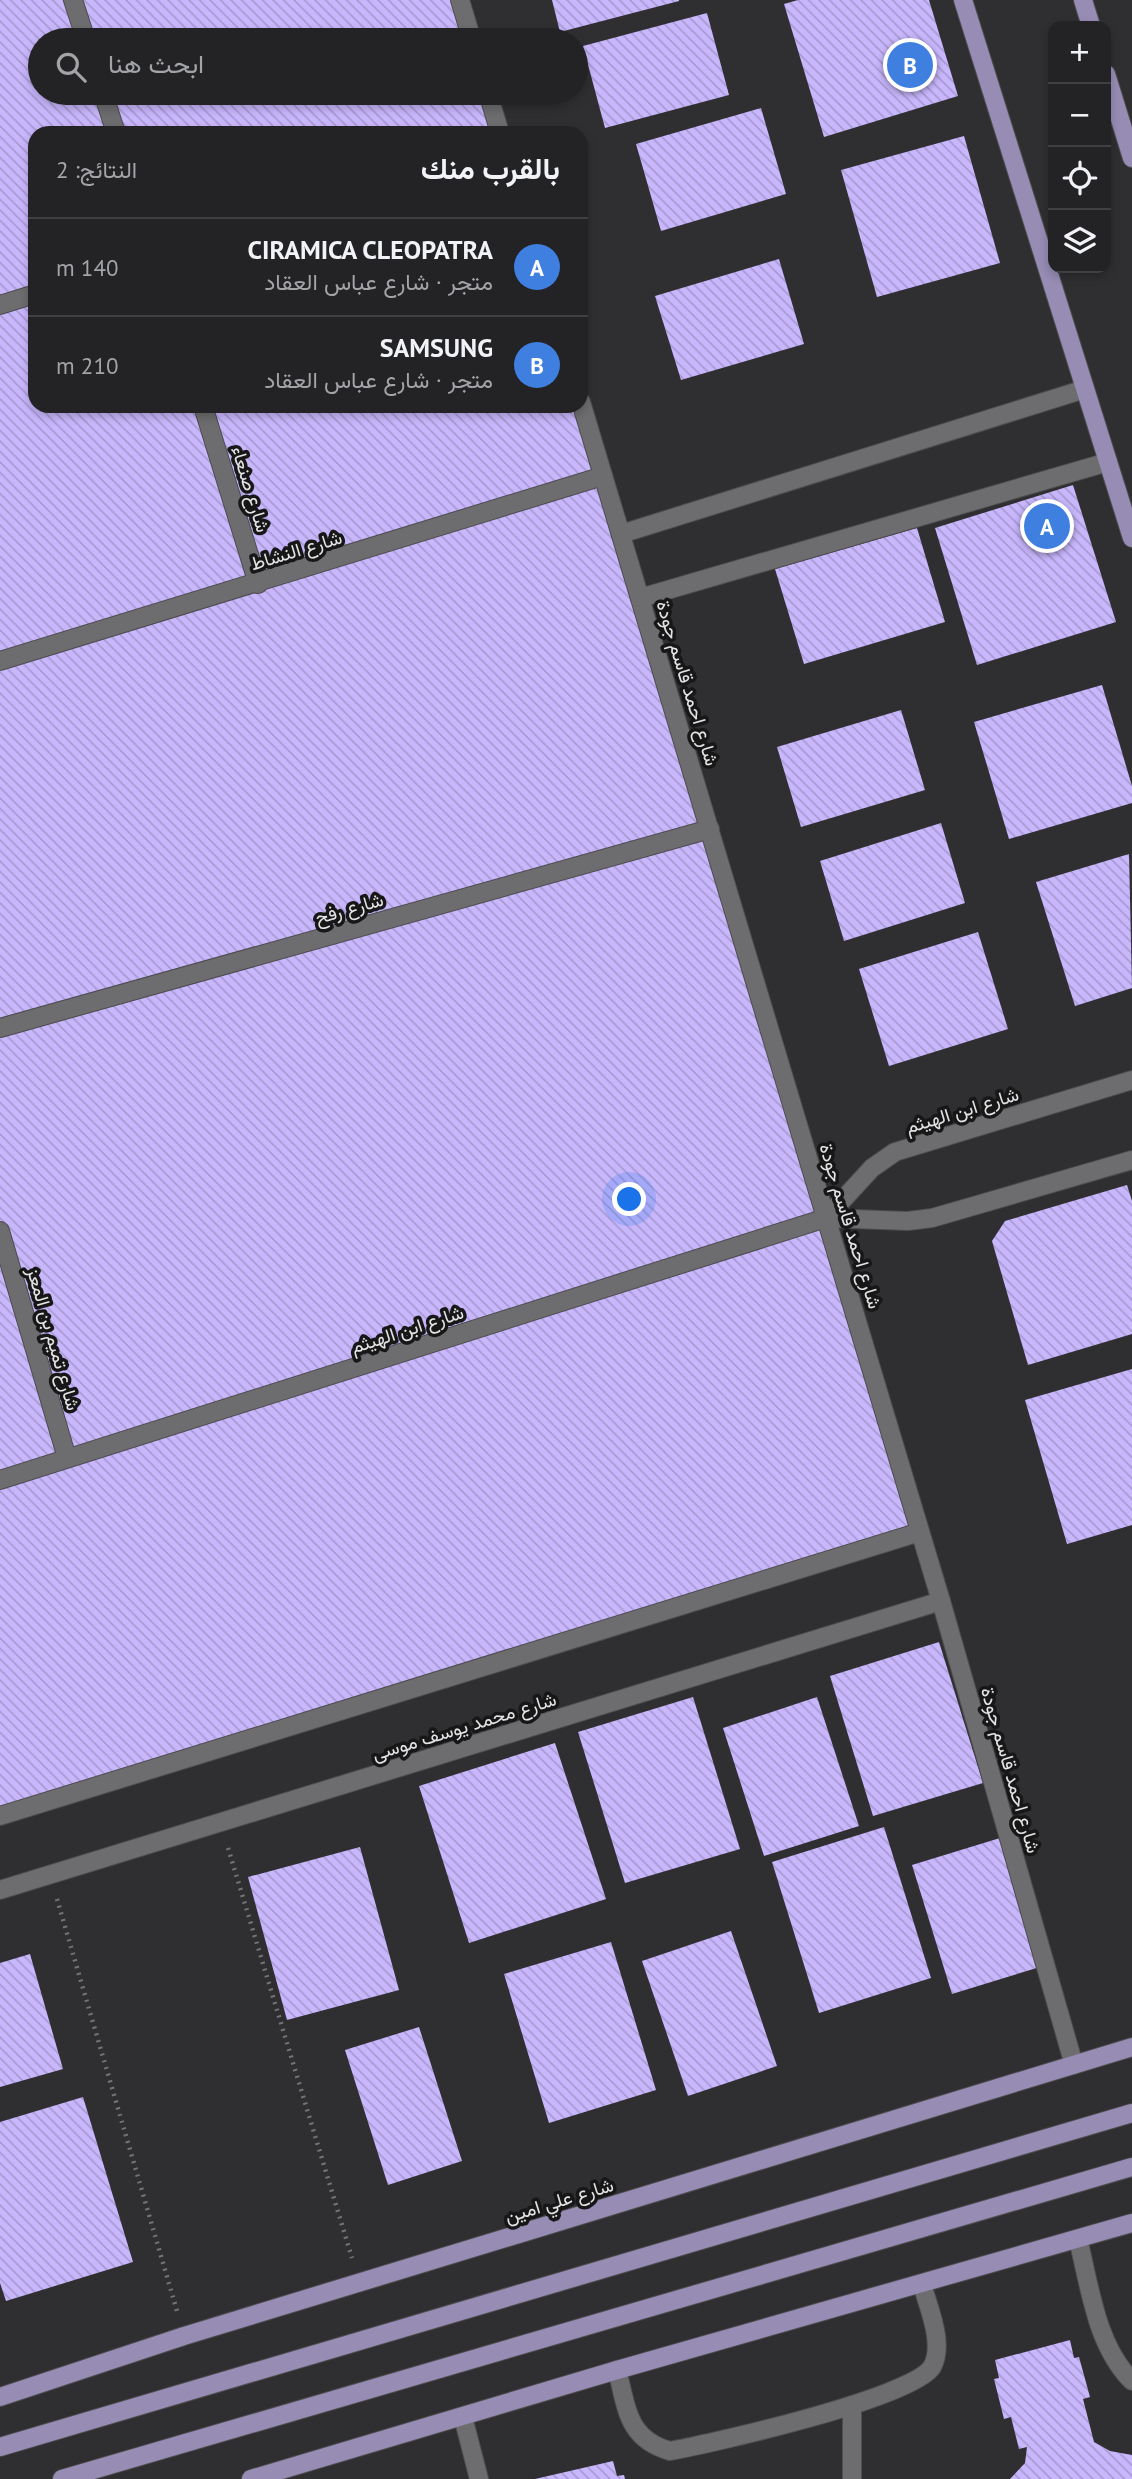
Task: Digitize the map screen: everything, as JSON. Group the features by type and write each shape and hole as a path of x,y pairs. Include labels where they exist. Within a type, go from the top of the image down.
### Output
{"main road":[{"path":"963,0 1132,538"},
{"path":"1083,0 1089,21"},
{"path":"1109,84 1132,158"},
{"name":"شارع علي امين","path":"0,2397 184,2336 1132,2047"},
{"path":"0,2447 1132,2113"},
{"path":"62,2479 1132,2168"},
{"path":"251,2479 281,2475 617,2370 1132,2223"}],"street":[{"path":"73,0 82,28"},
{"path":"460,0 468,28"},
{"path":"107,105 114,126"},
{"path":"492,105 498,126"},
{"path":"0,305 28,296"},
{"path":"621,534 1085,389"},
{"name":"شارع صنعاء","path":"205,413 258,584"},
{"name":"شارع احمد قاسم جودة","path":"584,413 941,1601 1074,2065"},
{"path":"640,598 1108,462"},
{"name":"شارع النشاط","path":"0,661 258,584 603,475"},
{"name":"شارع رفح","path":"0,1028 710,829"},
{"name":"شارع ابن الهيثم","path":"826,1217 872,1168 895,1152 1132,1080"},
{"name":"شارع ابن الهيثم","path":"0,1480 826,1217 908,1221 932,1218 1132,1160"},
{"name":"شارع تميم بن المعز","path":"0,1231 67,1458"},
{"path":"0,1816 920,1531"},
{"name":"شارع محمد يوسف موسى","path":"0,1890 941,1601"},
{"path":"1078,2239 1100,2327 1115,2364 1132,2381"},
{"path":"617,2370 637,2434 652,2446 670,2451 852,2405 914,2382 922,2378 933,2365 937,2348 922,2284"},
{"path":"852,2405 852,2479"},
{"path":"463,2417 479,2479"}],"path":[{"path":"221,1823 360,2283"},
{"path":"50,1875 184,2336"}],"building":[{"path":"0,0 460,0 468,28 28,28 28,105 492,105 498,126 28,126 28,413 584,413 920,1532 0,1817"},
{"path":"552,0 679,0 575,28 559,28"},
{"path":"798,0 929,0 958,96 824,137 784,4"},
{"path":"707,13 729,95 605,128 588,65 588,45"},
{"path":"761,108 786,194 661,231 636,144"},
{"path":"964,136 1000,263 877,297 841,170"},
{"path":"779,259 804,344 681,380 655,296"},
{"path":"1073,485 1116,622 977,665 935,528"},
{"path":"917,528 945,622 804,664 775,569"},
{"path":"1102,685 1132,786 1132,803 1009,839 974,722"},
{"path":"901,710 925,790 801,827 777,747"},
{"path":"941,823 965,903 844,941 820,861"},
{"path":"1129,854 1132,988 1075,1006 1036,882"},
{"path":"978,932 1008,1029 889,1066 859,969"},
{"path":"1127,1185 1132,1201 1132,1334 1028,1365 992,1241 1005,1221"},
{"path":"1132,1369 1132,1525 1067,1544 1025,1400"},
{"path":"939,1642 983,1783 873,1816 830,1676"},
{"path":"693,1697 740,1849 625,1883 578,1732"},
{"path":"817,1697 859,1826 764,1856 723,1728"},
{"path":"555,1743 606,1899 469,1943 419,1786"},
{"path":"884,1827 931,1978 819,2013 772,1862"},
{"path":"1000,1838 1040,1967 952,1994 912,1865"},
{"path":"360,1847 399,1990 287,2020 248,1877"},
{"path":"731,1931 777,2066 688,2096 642,1961"},
{"path":"611,1942 656,2090 549,2123 504,1974"},
{"path":"30,1954 63,2069 0,2087 0,1963"},
{"path":"419,2027 462,2161 388,2185 345,2050"},
{"path":"83,2097 133,2262 6,2301 0,2283 0,2122"},
{"path":"1070,2340 1074,2358 1079,2357 1090,2397 1083,2399 1094,2442 1110,2451 1132,2455 1132,2479 1010,2479 1025,2463 1027,2447 1019,2449 1011,2417 1004,2419 994,2379 999,2378 995,2360"},
{"path":"613,2461 617,2476 624,2475 625,2479 535,2479"}],"place":[{"name":"SAMSUNG","path":"910,65"},
{"name":"CIRAMICA CLEOPATRA","path":"1047,526"}]}
